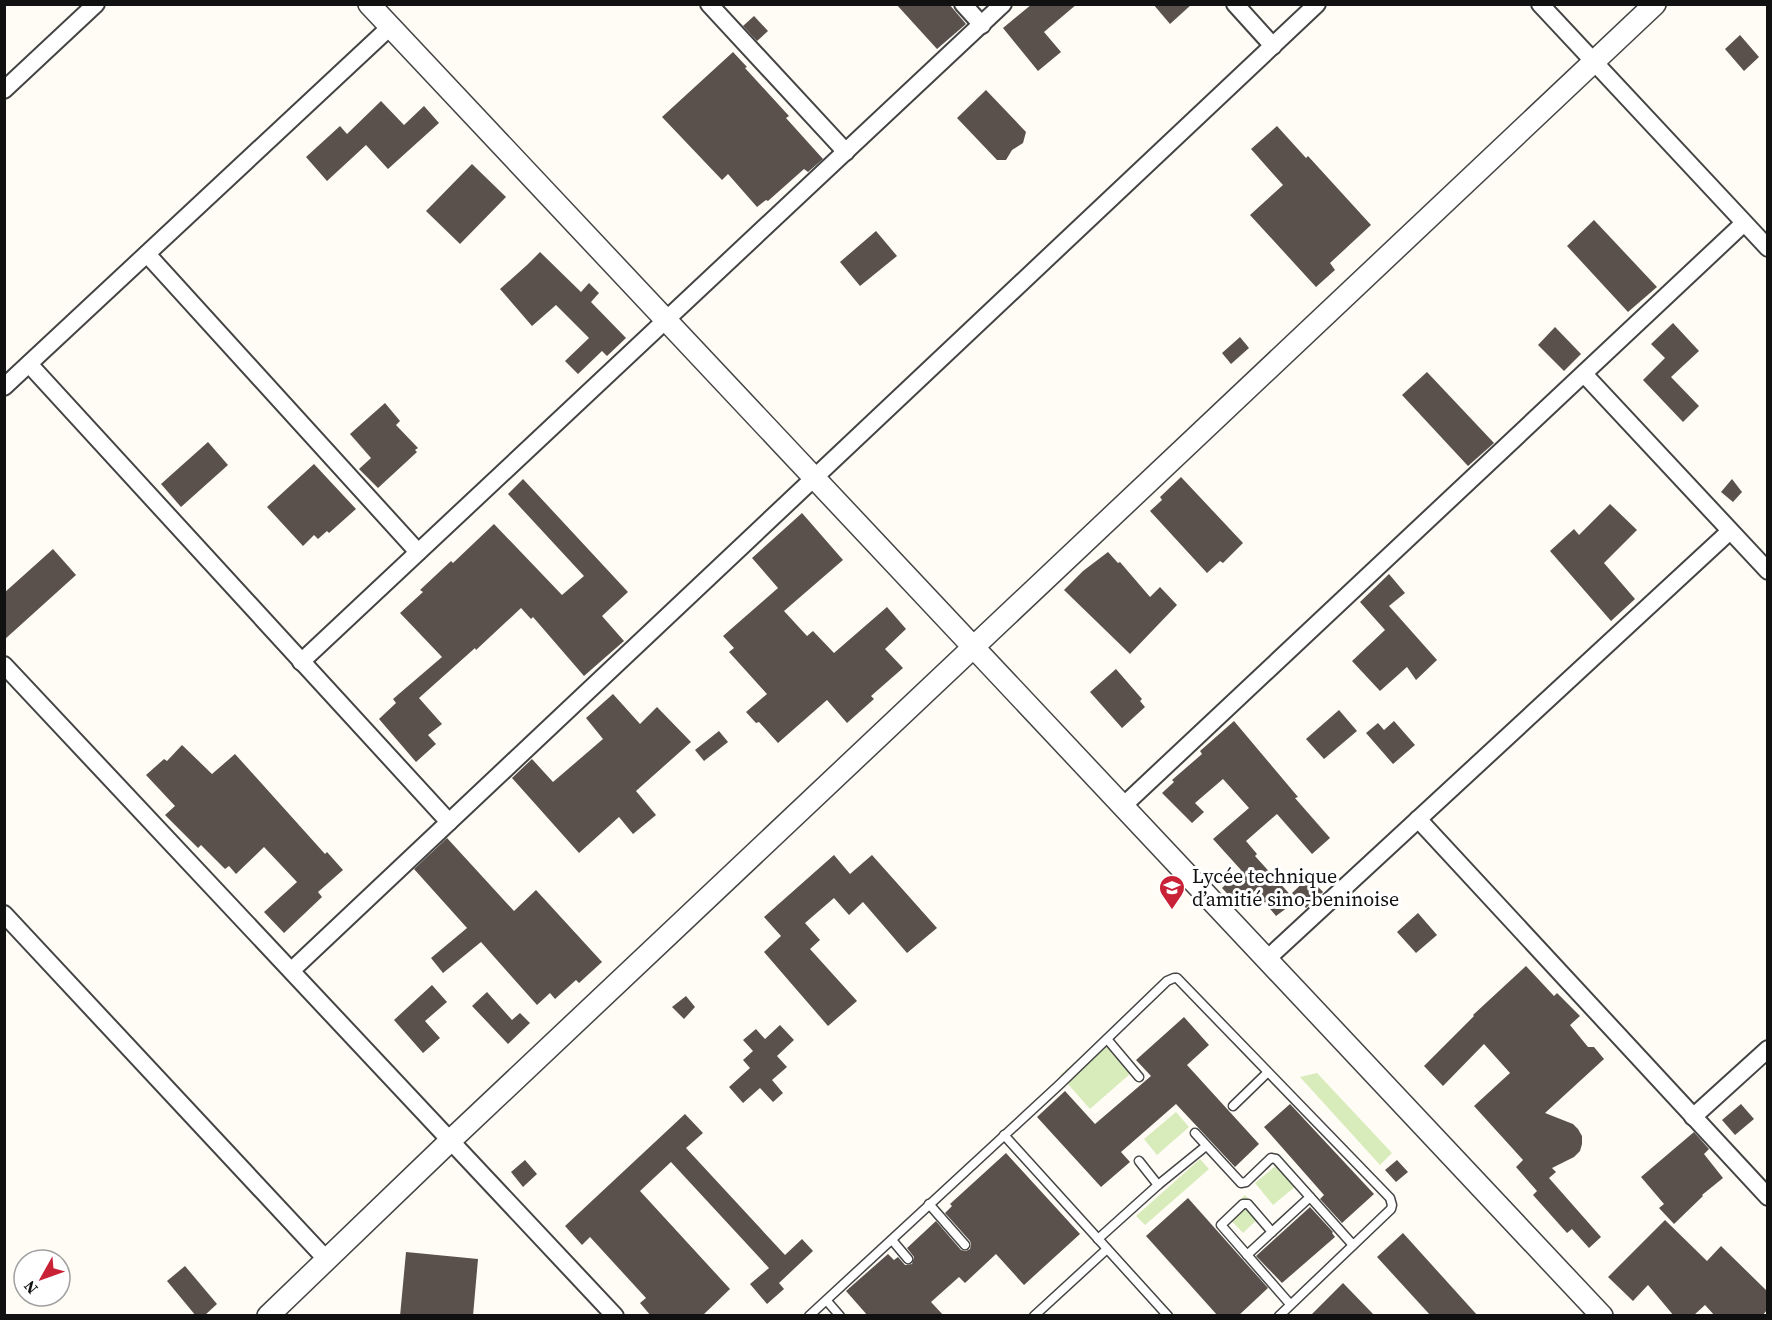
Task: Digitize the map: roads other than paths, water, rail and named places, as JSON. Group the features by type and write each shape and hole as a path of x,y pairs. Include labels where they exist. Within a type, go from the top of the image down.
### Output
{"street":[{"path":"4,90 96,4"},
{"path":"369,4 1602,1316"},
{"path":"709,4 846,152"},
{"path":"963,4 982,25"},
{"path":"301,662 1003,4"},
{"path":"1235,4 1273,46"},
{"path":"291,970 1317,4"},
{"path":"1540,4 1767,248"},
{"path":"268,1316 1655,4"},
{"path":"4,387 390,27"},
{"path":"1123,807 1744,223"},
{"path":"147,254 418,552"},
{"path":"29,364 449,822"},
{"path":"1584,374 1767,572"},
{"path":"1266,959 1730,531"},
{"path":"4,665 615,1316"},
{"path":"1418,819 1767,1197"},
{"path":"4,914 326,1259"},
{"path":"1694,1117 1767,1049"}],"lane":[{"path":"810,1316 1167,981 1174,978 1177,978 1390,1198 1391,1209 1278,1316"},
{"path":"1107,1039 1139,1077"},
{"path":"1233,1106 1267,1073"},
{"path":"1195,1133 1241,1184 1271,1158 1276,1159 1353,1245"},
{"path":"1004,1135 1168,1316"},
{"path":"1098,1239 1206,1146"},
{"path":"1139,1161 1158,1185"},
{"path":"1247,1255 1310,1197"},
{"path":"930,1204 965,1245"},
{"path":"1272,1232 1248,1204 1222,1223 1222,1227 1290,1304"},
{"path":"892,1240 908,1259"},
{"path":"1034,1316 1107,1249"},
{"path":"827,1301 840,1316"}],"place":[{"name":"Lycée technique d’amitié sino-beninoise","path":"1172,911"}]}
